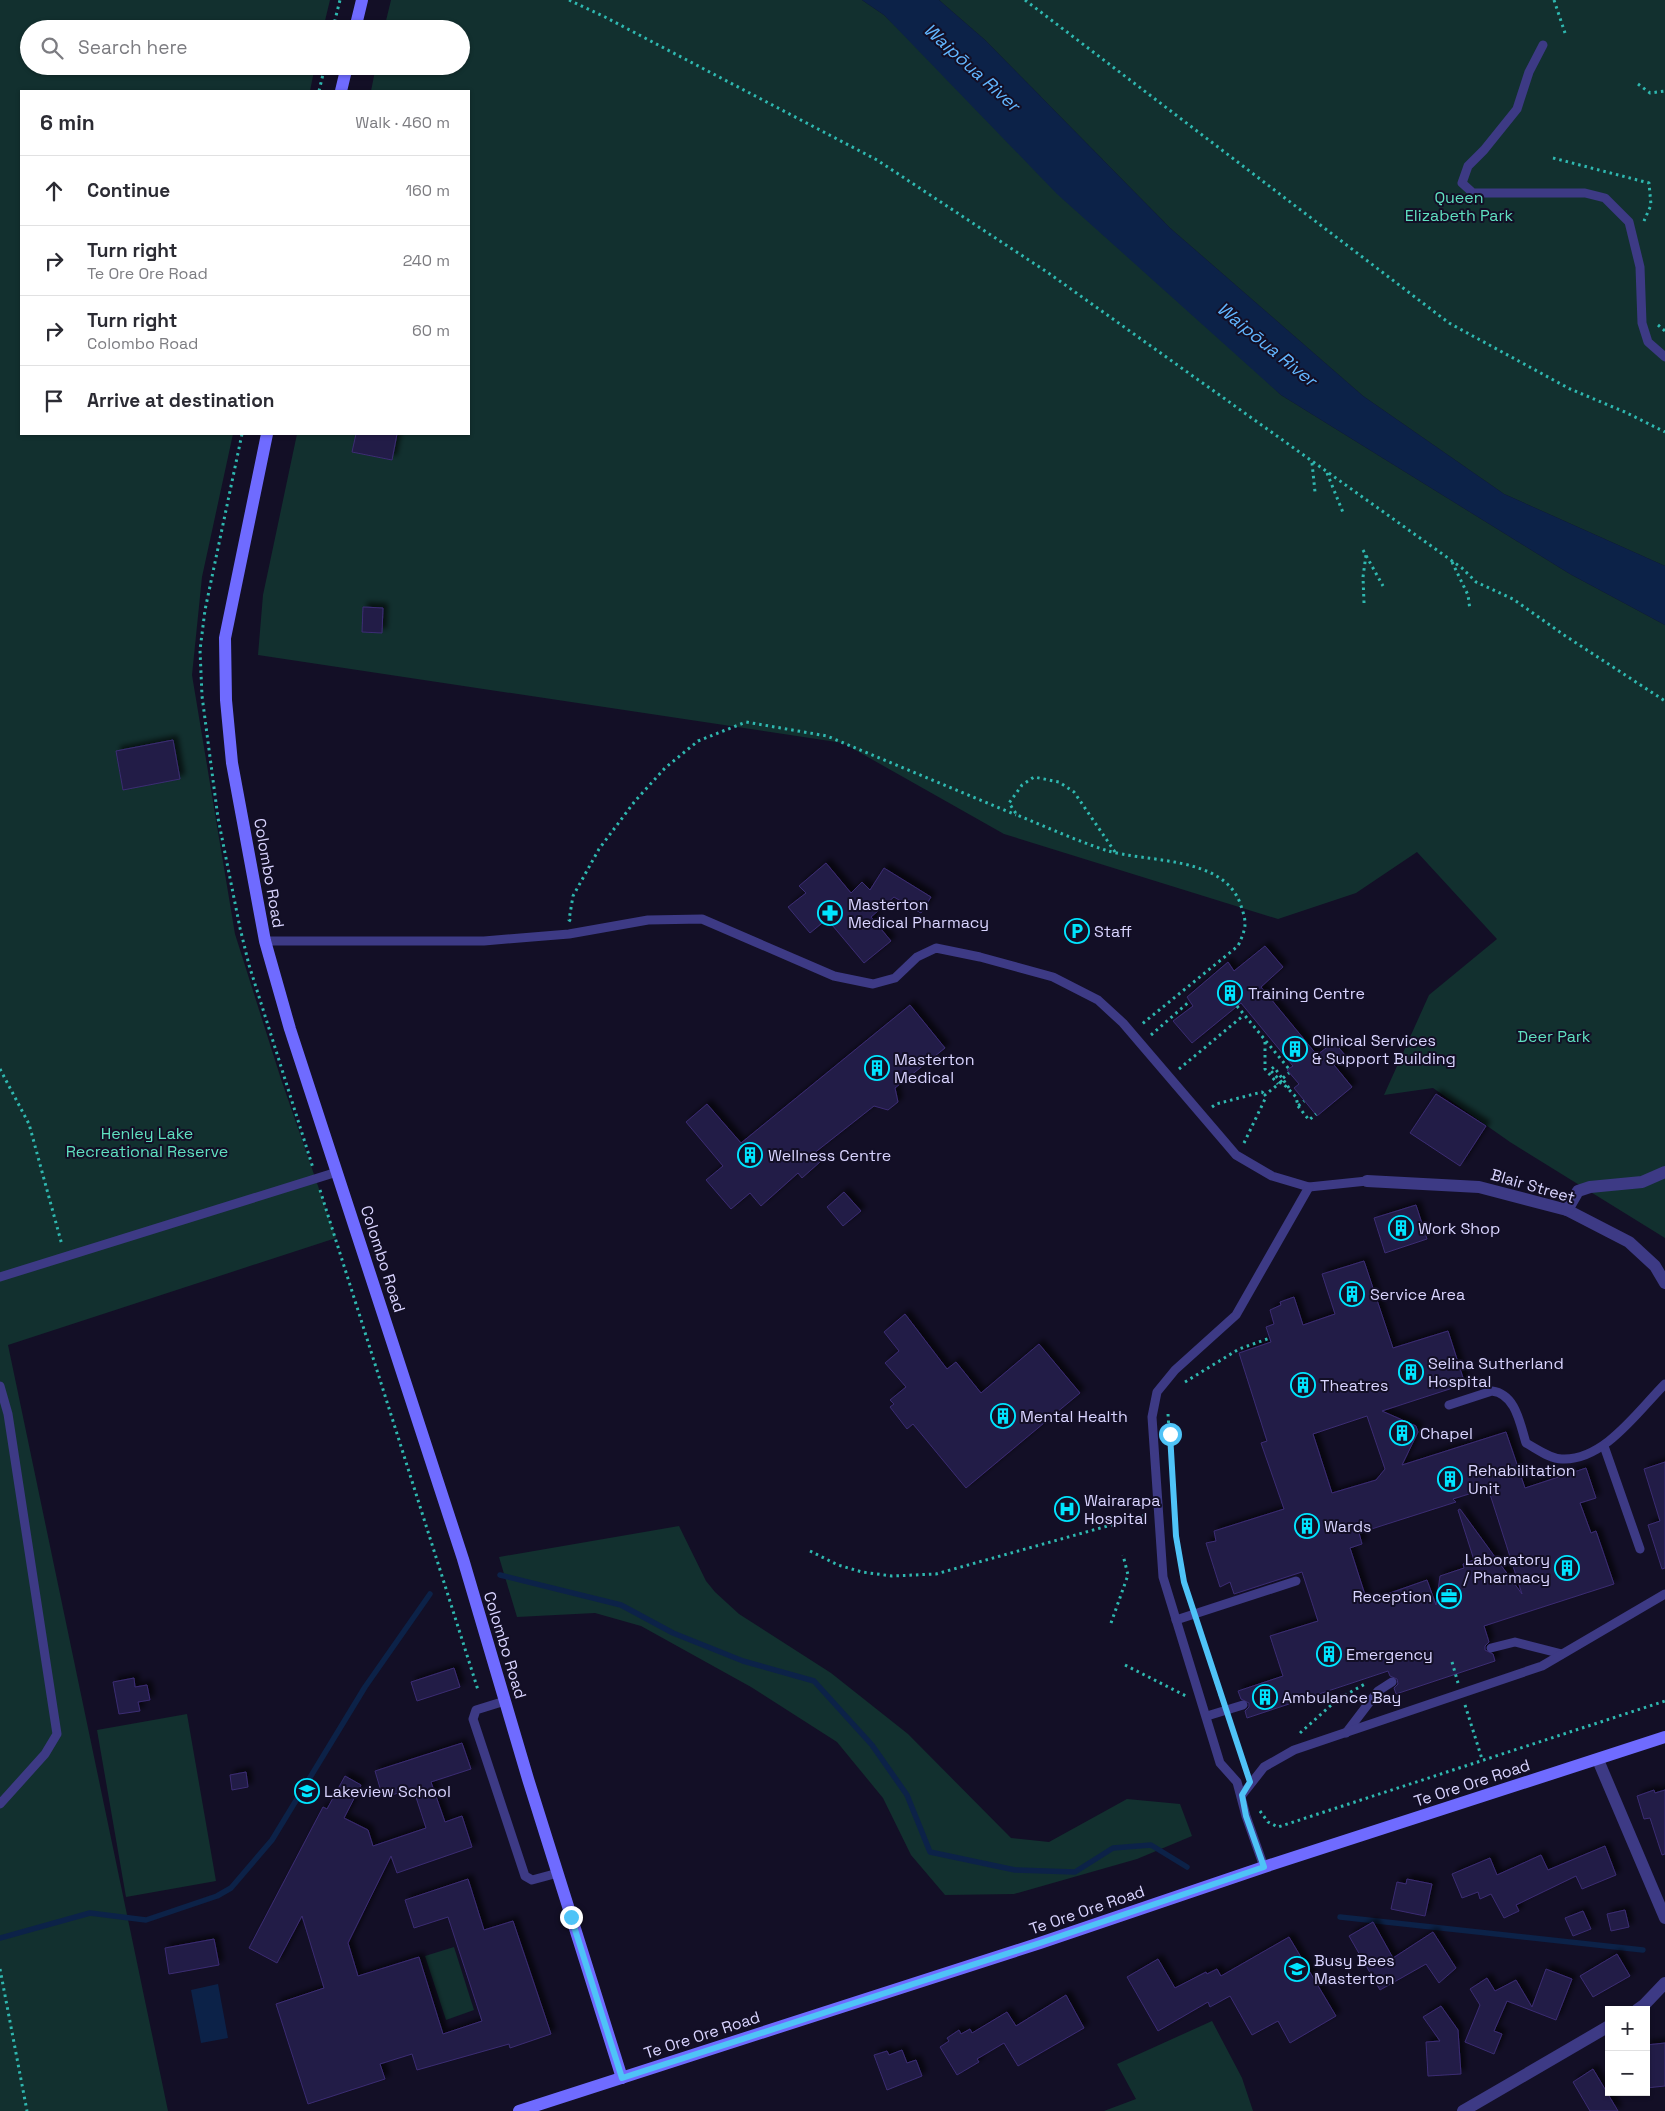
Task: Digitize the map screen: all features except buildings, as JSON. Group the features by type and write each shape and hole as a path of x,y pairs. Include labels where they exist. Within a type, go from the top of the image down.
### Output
{"street":[{"path":"357,20 362,0"},
{"path":"341,90 345,75"},
{"name":"Colombo Road","path":"267,435 225,638 226,700 232,763 264,941 290,1029 460,1550 622,2078"},
{"path":"1567,1210 1578,1191 1590,1187 1642,1182 1665,1172"},
{"name":"Blair Street","path":"1367,1181 1479,1187 1567,1210 1629,1242 1655,1266 1665,1283"},
{"name":"Te Ore Ore Road","path":"519,2111 1030,1946 1264,1867 1665,1737"},
{"path":"1598,1760 1665,1918"},
{"path":"1643,2006 1665,1983"},
{"path":"1464,2111 1605,2028"}],"lane":[{"path":"1543,45 1529,72 1517,109 1484,150 1468,166 1462,183 1473,193 1585,194 1605,198 1629,222 1640,267 1642,324 1648,342 1665,357"},
{"path":"264,941 484,941 588,930 648,920 702,919 834,976 873,984 895,978 917,957 936,948 980,957 1053,977 1098,1000 1141,1043 1236,1155 1272,1176 1309,1187 1367,1181"},
{"path":"0,1277 64,1255 337,1172"},
{"path":"1264,1867 1246,1816 1242,1795 1237,1782 1220,1763 1204,1706 1162,1577 1152,1417 1157,1392 1175,1370 1236,1315 1309,1187"},
{"path":"1449,1405 1492,1391 1500,1392 1507,1396 1512,1403 1526,1443 1561,1459 1576,1457 1604,1446 1665,1384"},
{"path":"0,1386 8,1414 57,1734 45,1754 0,1804"},
{"path":"1604,1446 1640,1549"},
{"path":"1176,1620 1296,1581"},
{"path":"1242,1795 1264,1767 1294,1750 1542,1666 1665,1594"},
{"path":"1491,1648 1515,1642 1562,1654"},
{"path":"1346,1733 1378,1691 1392,1682"},
{"path":"505,1701 476,1710 473,1719 525,1876 532,1880 558,1873"},
{"path":"1207,1716 1243,1705"}],"path":[{"path":"335,20 340,0"},
{"path":"569,0 605,17 877,160 1047,272 1451,561 1476,582 1514,599 1665,701"},
{"path":"1025,0 1450,324 1570,389 1665,432"},
{"path":"1554,0 1565,33"},
{"path":"319,90 322,75"},
{"path":"1638,84 1650,93 1665,91"},
{"path":"1312,462 1314,492"},
{"path":"1327,473 1344,515"},
{"path":"1363,550 1383,586"},
{"path":"1364,604 1363,577 1366,555"},
{"path":"1451,561 1468,594 1470,610"},
{"path":"588,930 569,920 573,896 599,849 635,801 665,768 698,741 746,722 827,736 1017,815 1115,852 1206,869 1225,880 1237,894 1246,919 1246,928 1238,946 1132,1033"},
{"path":"1017,815 1009,804 1022,785 1034,777 1059,782 1074,792 1115,852"},
{"path":"1141,1043 1190,1001"},
{"path":"1237,1006 1289,1071 1283,1078"},
{"path":"1170,1077 1244,1015"},
{"path":"1265,1041 1266,1069 1279,1083 1289,1088"},
{"path":"1279,1083 1270,1070 1274,1067 1296,1097 1298,1106 1309,1120 1316,1114"},
{"path":"0,1069 29,1124 64,1255"},
{"path":"1236,1155 1246,1140 1265,1095 1279,1083"},
{"path":"1202,1115 1216,1104 1262,1092 1265,1095"},
{"path":"1298,1106 1304,1101"},
{"path":"1182,1383 1238,1348 1270,1338"},
{"path":"1167,1409 1180,1562 1194,1614 1246,1772 1252,1767"},
{"path":"810,1551 838,1565 862,1572 892,1576 936,1574 1174,1507"},
{"path":"1111,1623 1128,1575 1123,1554"},
{"path":"1452,1662 1482,1760"},
{"path":"1125,1665 1204,1706"},
{"path":"1292,1736 1309,1726 1338,1699 1370,1681"},
{"path":"1259,1807 1268,1822 1278,1827 1665,1701"},
{"path":"0,1968 27,2111"}],"green space":[{"name":"Henley Lake Recreational Reserve","path":"0,0 330,0 325,20 20,20 20,75 313,75 310,90 20,90 20,435 233,435 202,577 192,675 235,934 281,1079 336,1238 8,1345 168,2111 0,2111"},
{"name":"Deer Park","path":"391,0 862,0 884,15 1281,395 1570,574 1665,625 1665,1238 1510,1142 1433,1088 1384,1095 1429,995 1497,939 1417,852 1356,893 1278,919 1004,834 843,743 258,655 263,595 297,435 470,435 470,90 371,90 374,75 470,75 470,20 386,20"},
{"name":"Queen Elizabeth Park","path":"939,0 1665,0 1665,566 1504,494 1363,396 1170,228 985,40"},
{"path":"679,1526 706,1581 715,1592 739,1614 831,1673 908,1734 1011,1838 1049,1842 1127,1799 1180,1804 1192,1836 1137,1859 1014,1894 945,1895 911,1855 883,1798 837,1742 751,1687 641,1626 595,1613 517,1617 499,1557"},
{"path":"187,1714 216,1881 126,1897 97,1730"},
{"path":"454,1947 474,2010 446,2020 425,1956"},
{"path":"1212,2021 1242,2078 1253,2111 1104,2111 1136,2099 1117,2064"}],"water":[{"name":"Waipōua River","path":"862,0 939,0 985,40 1170,228 1363,396 1504,494 1665,566 1665,625 1570,574 1281,395 1057,194 884,15"},
{"path":"218,1984 228,2038 201,2043 191,1990"}],"waterway":[{"path":"500,1575 621,1605 673,1633 743,1661 814,1681 872,1745 907,1795 930,1852 1015,1870 1075,1872 1113,1848 1151,1845 1187,1867"},
{"path":"0,1938 90,1913 146,1920 217,1896 231,1888 272,1840 365,1687 430,1594"},
{"path":"1340,1917 1643,1950"}],"place":[{"name":"Masterton Medical Pharmacy","path":"830,913"},
{"name":"Staff","path":"1077,931"},
{"name":"Training Centre","path":"1230,993"},
{"name":"Clinical Services & Support Building","path":"1295,1049"},
{"name":"Masterton Medical","path":"877,1068"},
{"name":"Wellness Centre","path":"750,1155"},
{"name":"Work Shop","path":"1401,1228"},
{"name":"Service Area","path":"1352,1294"},
{"name":"Selina Sutherland Hospital","path":"1411,1372"},
{"name":"Theatres","path":"1303,1385"},
{"name":"Mental Health","path":"1003,1416"},
{"name":"Chapel","path":"1402,1433"},
{"name":"Rehabilitation Unit","path":"1450,1479"},
{"name":"Wairarapa Hospital","path":"1067,1509"},
{"name":"Wards","path":"1307,1526"},
{"name":"Laboratory / Pharmacy","path":"1567,1568"},
{"name":"Reception","path":"1449,1596"},
{"name":"Emergency","path":"1329,1654"},
{"name":"Ambulance Bay","path":"1265,1697"},
{"name":"Lakeview School","path":"307,1791"},
{"name":"Busy Bees Masterton","path":"1297,1969"}],"route":[{"path":"571,1917 622,2078 1040,1943 1264,1867 1246,1816 1242,1795 1250,1782 1184,1582 1176,1536 1170,1434"}]}
